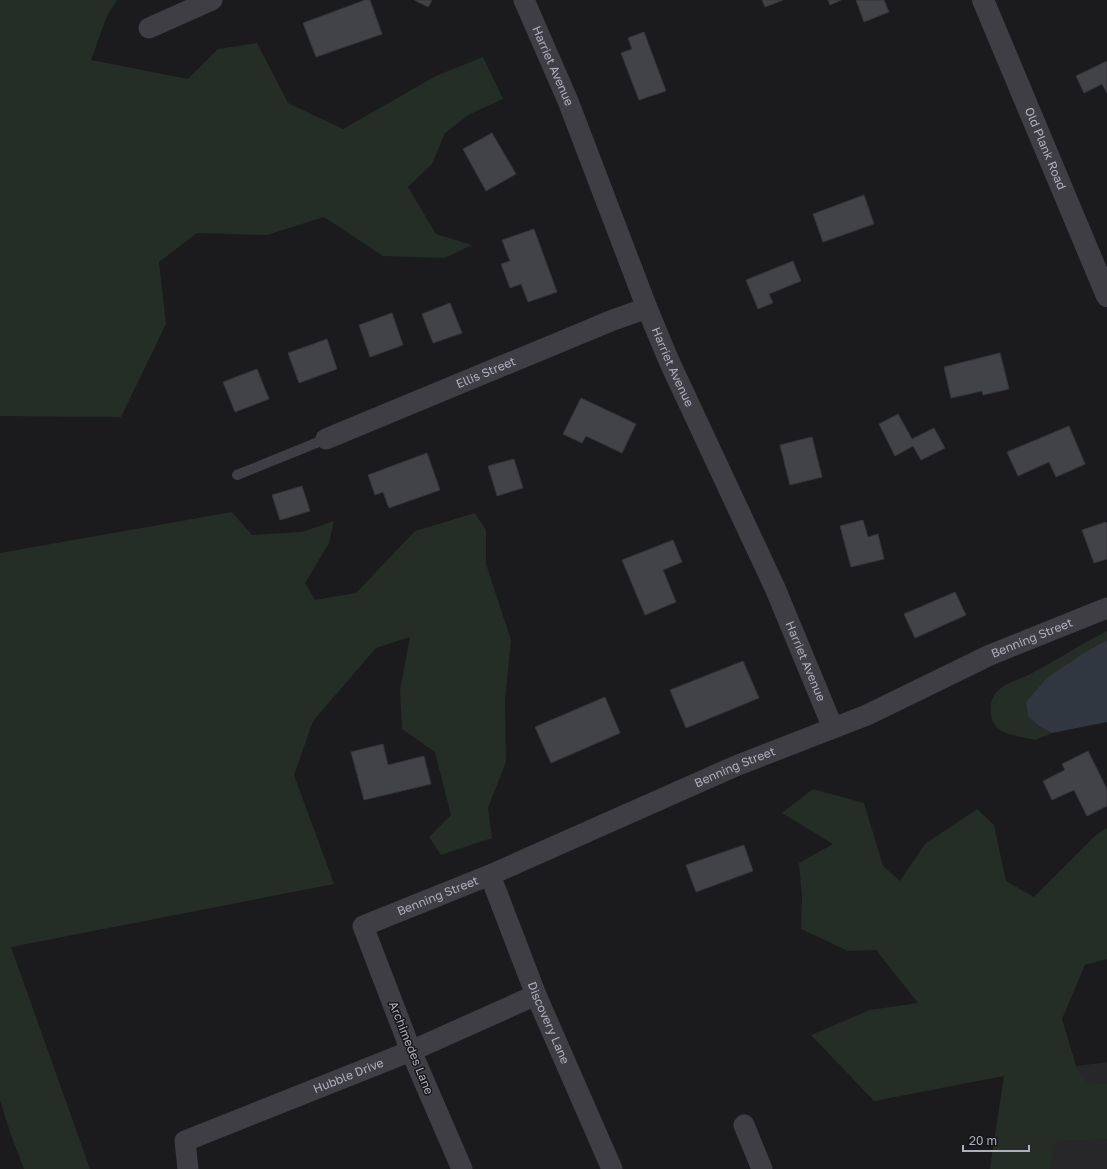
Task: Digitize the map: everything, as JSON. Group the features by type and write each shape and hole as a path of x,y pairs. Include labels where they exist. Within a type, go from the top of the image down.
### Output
{"street":[{"path":"149,28 212,0"},
{"name":"Harriet Avenue","path":"524,0 568,101 647,308 669,361 775,588 833,728"},
{"name":"Old Plank Road","path":"983,0 1107,296"},
{"name":"Ellis Street","path":"326,440 613,320 647,308"},
{"name":"Benning Street","path":"363,926 490,875 738,765 867,715 990,655 1107,608"},
{"name":"Discovery Lane","path":"490,875 536,995 612,1169"},
{"name":"Archimedes Lane","path":"363,926 412,1051 462,1169"},
{"name":"Hubble Drive","path":"188,1169 185,1141 412,1051 536,995"},
{"path":"744,1125 762,1169"}],"lane":[{"path":"237,476 326,440"}],"shaded area":[{"path":"0,0 117,0 107,16 91,60 188,79 218,49 257,43 288,103 343,129 436,76 483,57 503,99 470,114 445,133 432,164 408,187 436,234 472,245 445,258 383,256 324,217 267,235 197,233 159,262 166,324 121,417 0,416"},
{"path":"232,512 252,535 302,532 334,521 329,543 305,583 315,600 356,593 415,531 475,513 486,530 486,564 511,640 505,700 506,762 488,808 492,838 441,855 429,837 451,815 435,752 402,729 400,690 410,637 376,648 313,721 294,775 334,884 11,947 90,1169 24,1169 0,1100 0,553"},
{"path":"1107,631 1107,640 1087,651 1039,726 1052,733 1035,740 1007,733 996,727 992,718 991,703 998,690"},
{"path":"1107,640 1107,722 1052,733 1039,726 1028,716 1026,702 1047,678 1087,651"},
{"path":"813,789 864,803 883,866 900,881 925,844 977,809 994,825 1006,881 1034,897 1096,835 1107,828 1107,959 1085,965 1062,1019 1076,1066 1088,1083 1107,1084 1107,1139 1056,1141 1050,1169 990,1169 1004,1076 874,1101 811,1035 870,1010 918,1003 876,950 848,951 801,929 802,898 799,863 833,844 782,813"},
{"path":"1107,1062 1107,1169 990,1169 1004,1076"}],"building":[{"path":"365,0 370,0 382,34 316,57 303,23"},
{"path":"414,0 432,0 428,7"},
{"path":"762,0 783,0 765,7"},
{"path":"828,0 841,0 830,5"},
{"path":"856,0 884,0 889,12 864,22"},
{"path":"644,32 666,91 639,100 621,53 632,49 628,38"},
{"path":"1107,61 1107,93 1102,84 1084,93 1076,76"},
{"path":"492,133 516,174 486,191 463,149"},
{"path":"864,195 874,224 823,242 813,214"},
{"path":"534,229 557,292 528,302 521,284 510,288 501,264 510,261 502,240"},
{"path":"793,261 801,281 769,294 773,303 758,309 746,280"},
{"path":"450,303 462,333 433,343 422,314"},
{"path":"392,313 403,345 370,357 359,325"},
{"path":"327,339 337,369 299,383 288,353"},
{"path":"1000,353 1009,389 983,395 982,391 951,398 944,367"},
{"path":"257,369 269,399 235,412 223,382"},
{"path":"581,398 636,424 622,453 586,436 582,443 563,434"},
{"path":"898,414 912,439 934,428 945,448 921,460 913,446 895,456 879,424"},
{"path":"1069,426 1085,464 1056,477 1049,462 1018,476 1007,452"},
{"path":"812,437 822,477 790,485 780,445"},
{"path":"427,453 440,490 389,508 383,492 375,495 368,475"},
{"path":"514,459 523,488 497,496 488,466"},
{"path":"302,486 310,511 280,520 272,495"},
{"path":"863,520 868,537 878,534 884,559 851,567 840,526"},
{"path":"1106,522 1107,559 1094,563 1082,530"},
{"path":"673,540 682,562 663,570 676,602 645,615 622,560"},
{"path":"955,592 966,615 915,638 904,614"},
{"path":"743,661 759,698 686,728 670,690"},
{"path":"605,697 620,733 551,763 535,727"},
{"path":"383,744 388,765 424,756 431,784 364,800 351,752"},
{"path":"1088,751 1107,789 1107,806 1087,816 1074,790 1052,800 1043,781 1065,770 1062,764"},
{"path":"744,845 753,871 696,892 686,865"}]}
